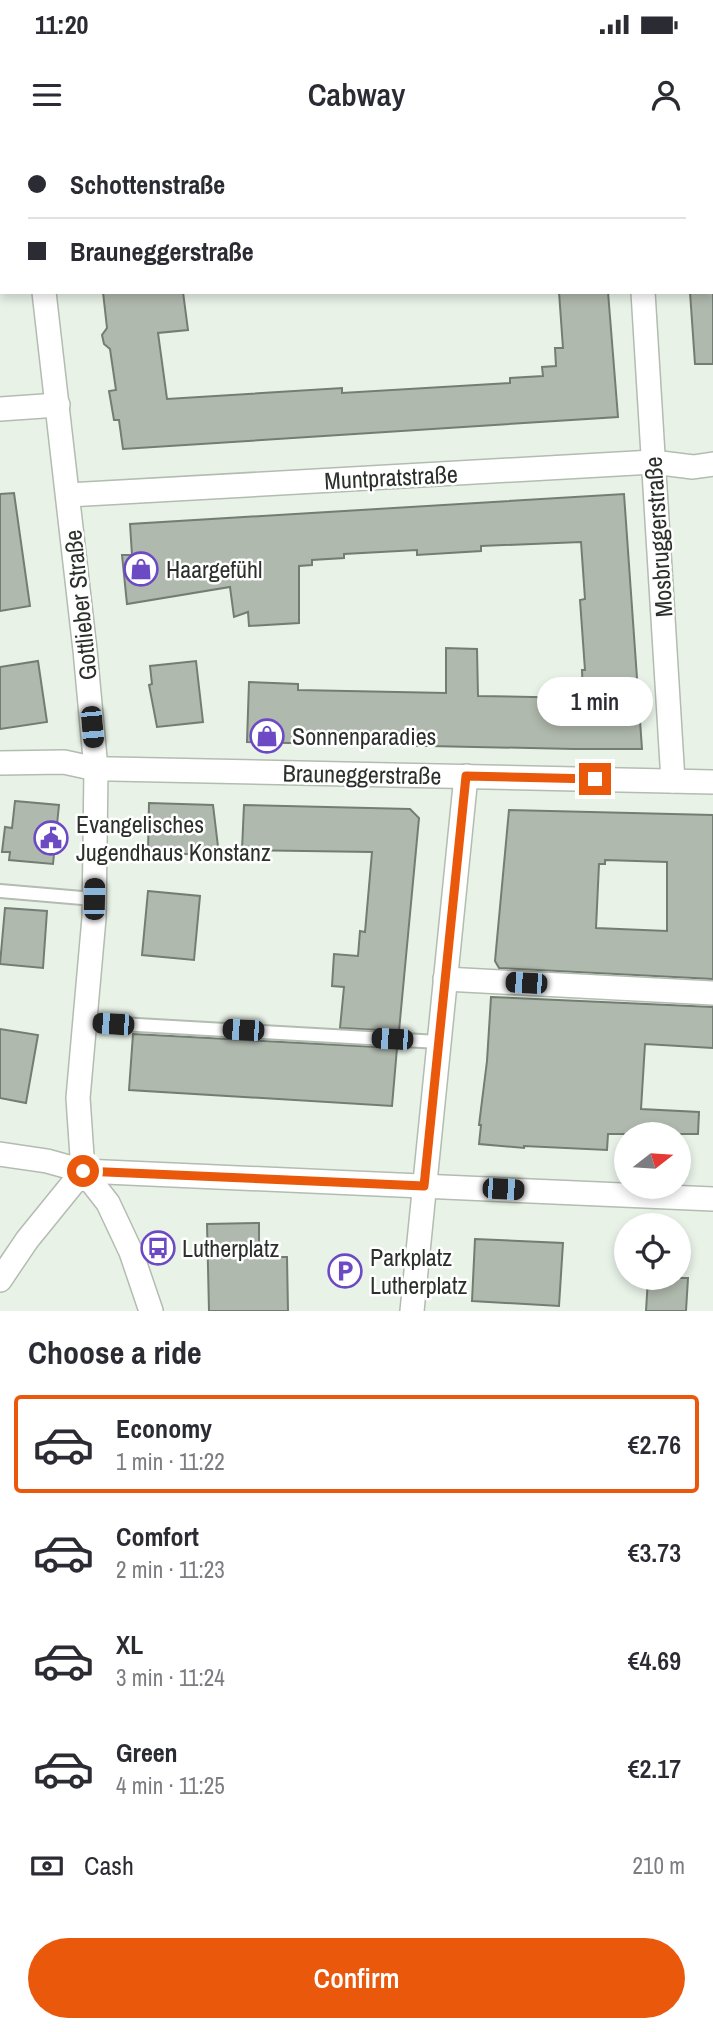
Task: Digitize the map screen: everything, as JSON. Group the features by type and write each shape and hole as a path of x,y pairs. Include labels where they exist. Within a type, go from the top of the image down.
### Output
{"street":[{"name":"Gottlieber Straße","path":"44,294 96,769 94,899 78,1098 83,1171"},
{"name":"Mosbruggerstraße","path":"643,294 673,781"},
{"path":"0,409 58,405"},
{"name":"Muntpratstraße","path":"68,495 653,463 693,467 713,464"},
{"name":"Brauneggerstraße","path":"0,763 64,762 96,769 713,782"},
{"path":"412,1311 466,776"},
{"path":"445,979 713,993"},
{"path":"0,1154 47,1161 83,1171 713,1199"},
{"path":"0,1280 27,1240 83,1171"},
{"path":"83,1171 108,1203 131,1252 151,1311"}],"lane":[{"path":"0,891 94,899"},
{"path":"85,1023 439,1042"}],"building":[{"path":"103,294 183,294 188,330 158,333 167,399 342,388 342,393 510,383 510,378 543,376 542,367 556,366 555,348 563,348 559,294 608,294 618,417 123,449 119,420 114,420 109,391 116,390 110,349 104,344 102,335 107,328"},
{"path":"690,294 713,294 713,364 695,364"},
{"path":"14,493 30,606 0,611 0,494"},
{"path":"624,494 642,749 247,742 249,682 298,684 298,690 446,693 446,648 477,649 478,696 583,698 582,670 585,670 580,600 585,599 581,542 481,546 481,551 417,555 417,550 344,554 344,558 312,560 312,565 299,566 299,623 249,626 248,612 234,617 230,587 127,604 122,555 132,555 130,524"},
{"path":"38,661 47,722 0,729 0,667"},
{"path":"196,661 203,722 157,727 149,685 152,684 150,666"},
{"path":"15,801 59,805 53,864 9,860 10,852 2,852 5,827 12,828"},
{"path":"149,803 213,805 219,855 148,853"},
{"path":"244,805 410,809 419,818 399,1031 340,1028 344,987 332,986 334,954 358,956 360,931 365,932 372,852 242,850"},
{"path":"509,810 713,815 713,979 499,968 495,961","holes":["605,860 667,862 667,931 596,928 599,864 605,864"]},
{"path":"148,891 200,896 194,960 142,955"},
{"path":"5,908 47,911 43,968 0,964"},
{"path":"491,997 713,1007 713,1048 645,1044 641,1109 699,1112 698,1134 691,1134 691,1122 614,1122 614,1134 608,1134 607,1150 479,1144"},
{"path":"0,1029 38,1035 26,1103 0,1098"},
{"path":"133,1034 397,1048 392,1106 129,1090"},
{"path":"259,1223 259,1257 287,1257 288,1311 209,1311 207,1224"},
{"path":"475,1239 563,1243 559,1306 472,1301"},
{"path":"647,1290 687,1290 686,1311 646,1311"}],"place":[{"name":"Haargefühl","path":"141,569"},
{"name":"Sonnenparadies","path":"267,736"},
{"name":"Evangelisches Jugendhaus Konstanz","path":"51,838"},
{"name":"Lutherplatz","path":"158,1248"},
{"name":"Parkplatz Lutherplatz","path":"345,1271"}],"route":[{"path":"83,1171 424,1186 466,776 595,779"}]}
